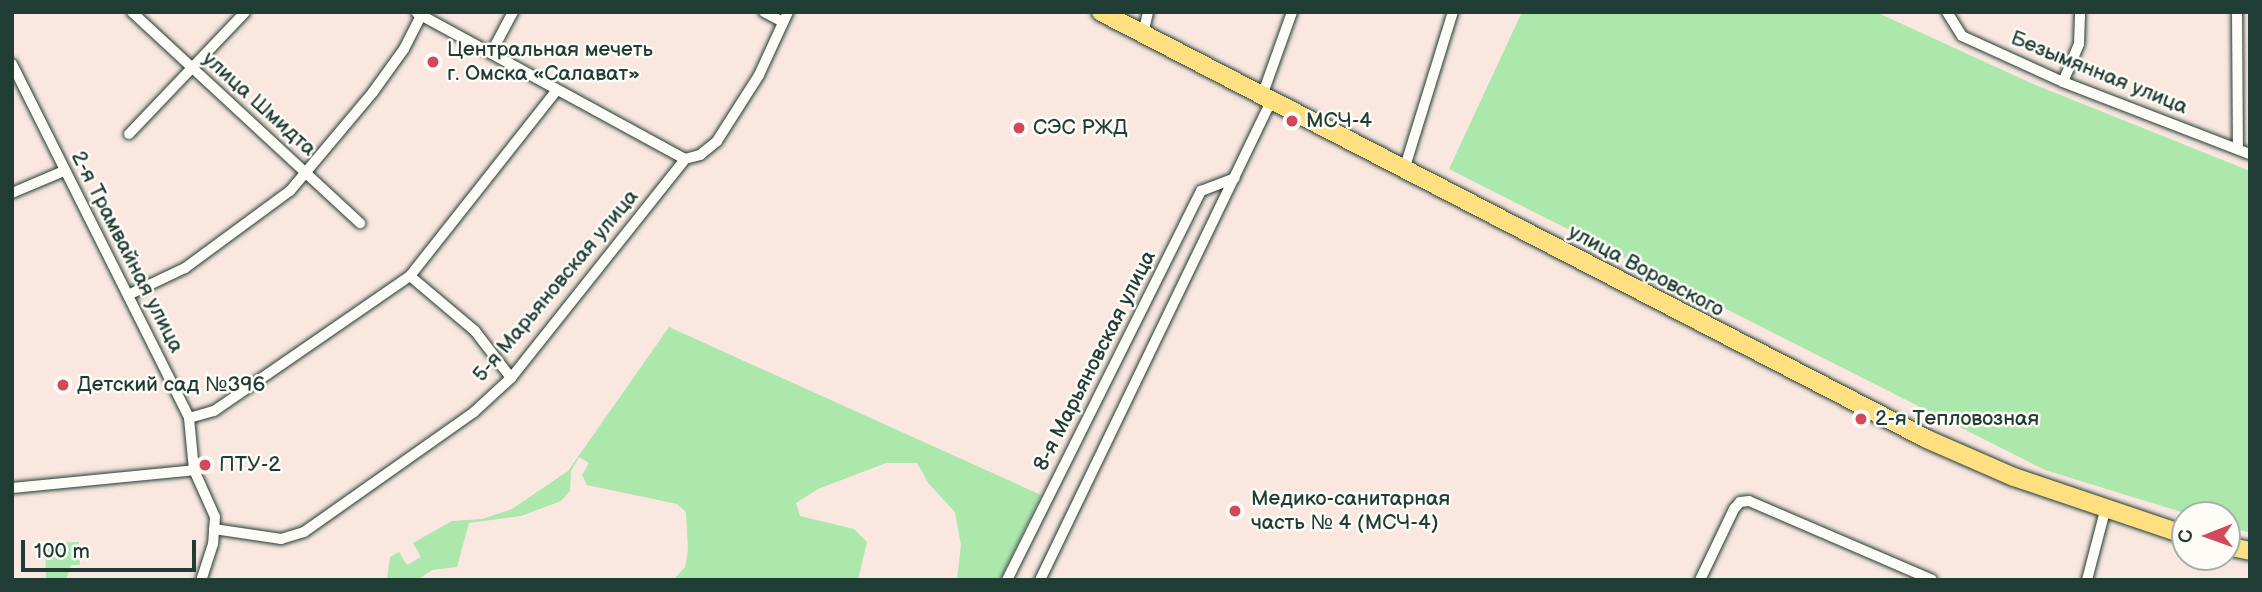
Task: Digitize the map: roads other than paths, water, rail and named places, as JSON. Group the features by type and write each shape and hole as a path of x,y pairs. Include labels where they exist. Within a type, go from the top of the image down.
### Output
{"main road":[{"name":"улица Воровского","path":"1101,12 1927,439 2105,511 2171,531"}],"street":[{"name":"улица Шмидта","path":"132,12 360,223"},
{"path":"129,134 245,12"},
{"path":"491,53 513,12"},
{"path":"764,12 785,17"},
{"path":"1143,34 1148,12"},
{"name":"8-я Марьяновская улица","path":"1040,580 1234,178 1267,99 1292,12"},
{"path":"1404,170 1453,12"},
{"name":"Безымянная улица","path":"1947,12 1962,36 2063,82 2250,154"},
{"path":"2063,82 2079,44 2080,12"},
{"path":"2237,12 2238,149"},
{"path":"128,295 185,268 244,228 306,173 396,60 418,13 556,91 685,159"},
{"name":"5-я Марьяновская улица","path":"214,529 281,539 304,532 474,412 510,378 685,159 700,155 717,141 759,75 785,17"},
{"name":"2-я Трамвайная улица","path":"12,64 189,418 194,470 211,506 214,529 201,580"},
{"path":"189,418 214,411 410,276 556,91"},
{"path":"12,193 64,171"},
{"name":"8-я Марьяновская улица","path":"1007,580 1201,191 1234,178"},
{"path":"410,276 475,331 510,378"},
{"path":"12,488 194,470"},
{"path":"1700,580 1740,502 1749,501 1932,580"},
{"path":"2087,580 2105,511"}],"place":[{"name":"Центральная мечеть г. Омска «Салават»","path":"433,62"},
{"name":"МСЧ-4","path":"1292,121"},
{"name":"СЭС РЖД","path":"1019,128"},
{"name":"Детский сад №396","path":"63,385"},
{"name":"2-я Тепловозная","path":"1861,419"},
{"name":"ПТУ-2","path":"205,465"},
{"name":"Медико-санитарная часть № 4 (МСЧ-4)","path":"1235,511"}]}
